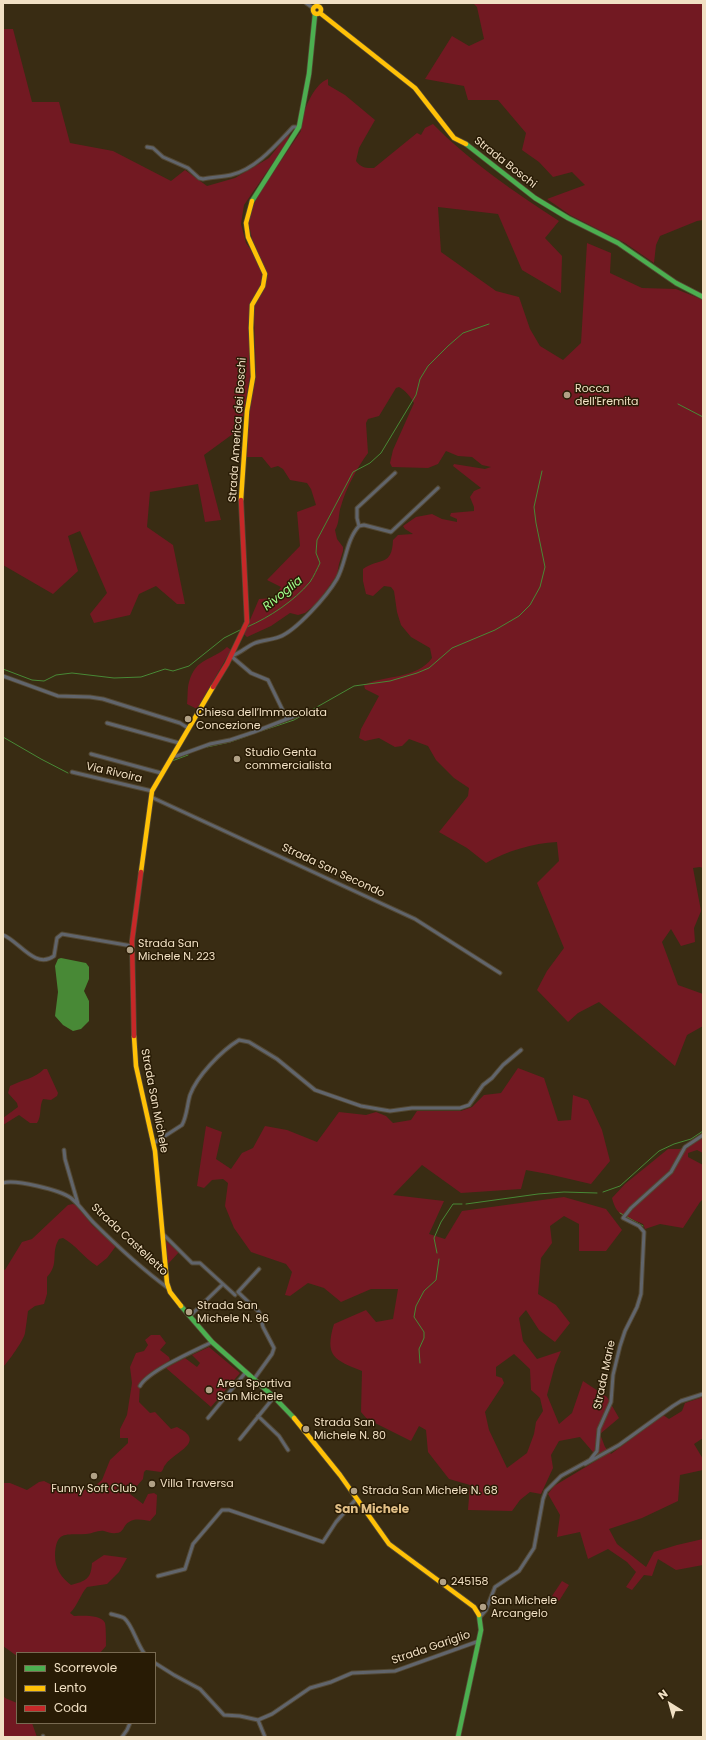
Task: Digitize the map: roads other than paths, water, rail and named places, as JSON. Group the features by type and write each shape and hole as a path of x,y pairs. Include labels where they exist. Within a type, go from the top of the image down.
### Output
{"street":[{"path":"306,3 320,8 318,13"},
{"name":"Strada America dei Boschi","path":"151,797 152,791 161,773 232,656 246,625 248,612 241,494 247,411 253,377 251,328 252,305 263,286 264,274 248,237 246,223 250,204 288,146 298,127 309,74 318,13"},
{"name":"Strada Boschi","path":"318,13 415,88 454,138 470,146 535,198 568,218 618,243 676,283 703,297"},
{"path":"147,147 153,148 164,157 188,168 199,178 203,179 232,175 252,164 270,151 292,127 298,127"},
{"path":"287,719 268,680 251,673 232,656 257,642 279,637 321,601 337,579 349,546 360,526 357,508 395,473"},
{"path":"360,526 364,525 392,532 438,488"},
{"path":"3,676 58,696 103,699 180,723 188,728"},
{"path":"172,756 177,756 210,744 236,738 298,715"},
{"path":"107,723 179,743"},
{"path":"91,754 161,773"},
{"name":"Via Rivoira","path":"72,772 152,791"},
{"name":"Strada San Michele","path":"151,797 132,946 134,1049 136,1066 154,1143 168,1288"},
{"name":"Strada San Secondo","path":"151,797 415,919 500,974"},
{"path":"3,935 15,942 27,954 40,959 49,958 55,954 57,938 62,934 132,946"},
{"path":"154,1143 182,1125 193,1088 207,1068 220,1055 239,1040 249,1042 277,1058 315,1090 361,1106 390,1111 412,1108 460,1108 469,1105 483,1085 494,1077 503,1065 521,1050"},
{"name":"Strada Marie","path":"480,1617 486,1610 495,1587 519,1571 534,1548 546,1490 561,1476 590,1460 597,1451 599,1429 611,1402 613,1376 620,1346 641,1294 644,1232 639,1226 623,1218 628,1211 671,1172 685,1147 703,1135"},
{"name":"Strada Castelletto","path":"64,1150 78,1204"},
{"name":"Strada Castelletto","path":"3,1183 11,1182 52,1190 67,1195 78,1204 93,1223 168,1288"},
{"path":"163,1234 192,1263 200,1263 235,1295"},
{"path":"254,1379 272,1354 274,1348 263,1327 259,1312 238,1292 259,1269"},
{"path":"190,1316 223,1284"},
{"path":"168,1288 212,1342 274,1397 320,1450 392,1547 474,1607 480,1617 479,1641 458,1737"},
{"path":"140,1386 148,1378 173,1362 212,1342"},
{"path":"208,1418 246,1372"},
{"path":"578,1466 606,1454 673,1406 682,1401 703,1394"},
{"path":"240,1439 274,1397"},
{"path":"258,1416 279,1436 288,1450"},
{"path":"158,1576 185,1569 193,1544 222,1510 229,1510 323,1542 336,1522 356,1498"},
{"path":"111,1614 126,1621 143,1652"},
{"name":"Strada Gariglio","path":"258,1720 278,1710 310,1688 331,1682 352,1673 395,1670 479,1641"},
{"path":"156,1663 200,1690 224,1715 240,1716 258,1720 265,1737"},
{"path":"122,1737 130,1724"}],"waterway":[{"name":"Rivoglia","path":"247,627 281,608 297,596 310,582 320,563 316,553 317,540 353,472 370,463 381,453 416,395 420,379 428,366 463,333 489,324"},
{"path":"678,404 703,417"},
{"path":"255,733 294,720 354,686 390,681 429,668 452,648 495,630 519,616 530,605 540,587 545,567 534,507 542,471"},
{"name":"Rivoglia","path":"3,669 32,680 44,681 56,675 72,673 114,678 141,677 165,669 173,671 189,666 224,638 240,630"},
{"path":"207,747 230,742 250,735"},
{"path":"3,737 68,773"},
{"path":"172,761 188,755"},
{"path":"603,1192 620,1186 659,1151 674,1144 691,1139 703,1131"},
{"path":"466,1204 538,1194 564,1192 597,1193"},
{"path":"437,1253 434,1238 441,1222 453,1204 462,1204"},
{"path":"620,1213 643,1226"},
{"path":"420,1363 419,1349 424,1338 424,1332 414,1317 416,1306 424,1291 436,1280 439,1259"}],"place":[{"name":"Rocca dell'Eremita","path":"567,395"},
{"name":"Chiesa dell′Immacolata Concezione","path":"188,719"},
{"name":"Studio Genta commercialista","path":"237,759"},
{"name":"Strada San Michele N. 223","path":"130,950"},
{"name":"Strada San Michele N. 96","path":"189,1312"},
{"name":"Area Sportiva San Michele","path":"209,1390"},
{"name":"Strada San Michele N. 80","path":"306,1429"},
{"name":"Funny Soft Club","path":"94,1476"},
{"name":"Villa Traversa","path":"152,1484"},
{"name":"Strada San Michele N. 68","path":"354,1491"},
{"name":"245158","path":"443,1582"},
{"name":"San Michele Arcangelo","path":"483,1607"}],"district":[{"name":"San Michele","path":"372,1510"}]}
